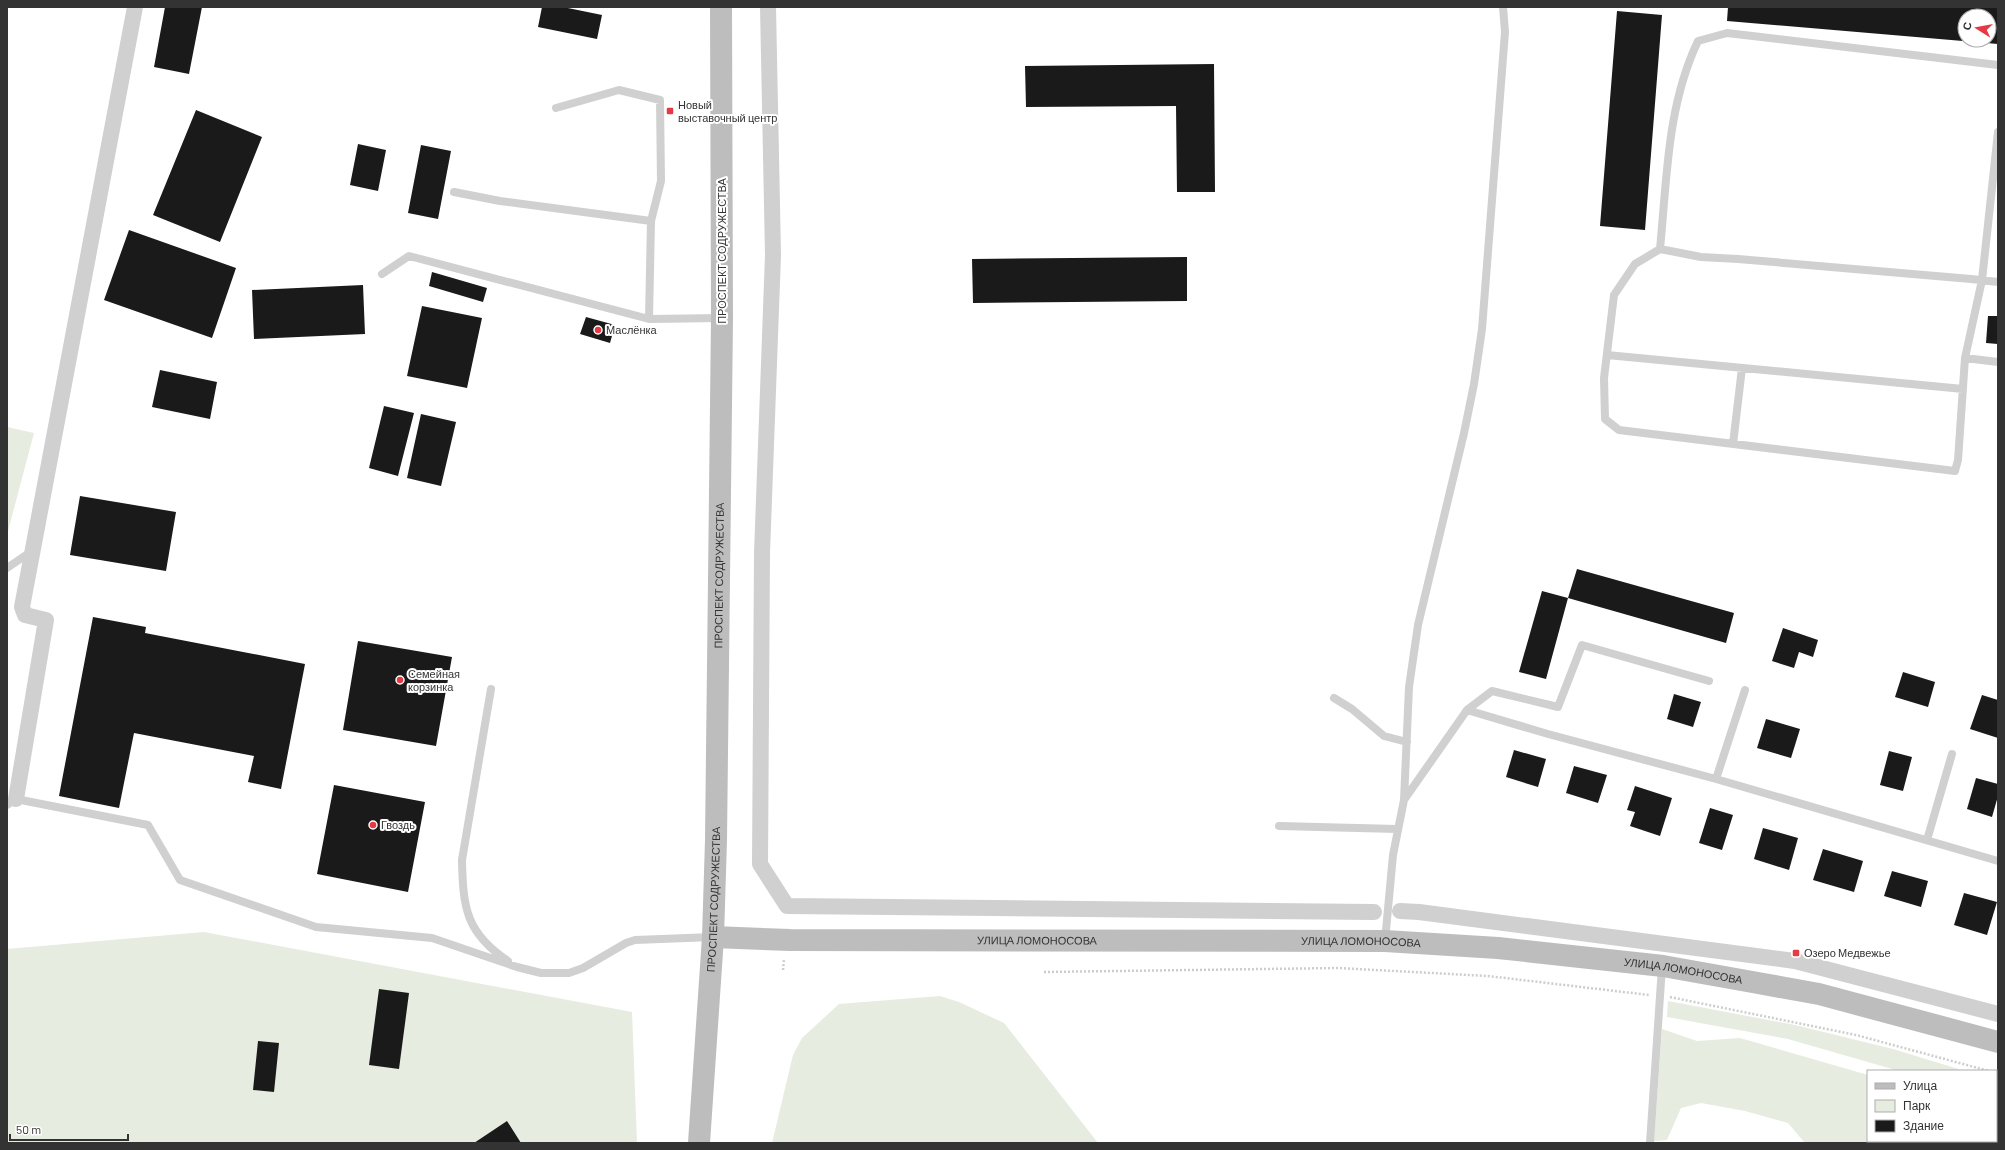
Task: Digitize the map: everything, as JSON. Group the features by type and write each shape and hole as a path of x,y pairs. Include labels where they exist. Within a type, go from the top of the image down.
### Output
{"street":[{"path":"11,802 46,620 25,615 22,607 135,7"},
{"name":"ПРОСПЕКТ СОДРУЖЕСТВА","path":"699,1143 713,937 722,318 721,7"},
{"path":"768,7 773,255 762,553 760,864 787,906 1374,912"},
{"path":"1400,911 1418,912 1795,961 1998,1014"},
{"name":"УЛИЦА ЛОМОНОСОВА","path":"713,937 790,940 1385,941 1498,948 1662,966 1819,994 1998,1042"}],"lane":[{"path":"1385,941 1397,829 1404,800 1409,686 1418,625 1464,433 1474,384 1482,329 1505,32 1503,7"},
{"path":"1660,249 1669,153 1676,100 1687,65 1698,41 1727,33 1998,64"},
{"path":"556,108 619,90 660,100 661,180 651,221 649,319"},
{"path":"1998,132 1982,280 1965,358 1958,460 1955,471 1619,430 1605,419 1604,378 1614,295 1635,264 1660,249 1701,257 1982,280 1998,282"},
{"path":"454,192 500,201 651,221"},
{"path":"382,274 409,256 649,319 722,318"},
{"path":"1607,355 1963,389"},
{"path":"1965,358 1998,362"},
{"path":"1733,444 1742,368"},
{"path":"7,568 33,550"},
{"path":"1404,800 1466,710 1492,691 1558,707 1582,645 1709,681"},
{"path":"491,690 462,860 462,880 468,915 477,934 492,950 516,967"},
{"path":"1716,779 1745,690"},
{"path":"1334,698 1352,709 1384,736 1407,742"},
{"path":"1466,710 1548,734 1716,779 1998,861"},
{"path":"1927,840 1952,754"},
{"path":"11,802 148,825 180,880 316,927 432,938 516,967 541,973 570,973 582,968 626,942 635,940 713,937"},
{"path":"1279,826 1397,829"},
{"path":"1650,1143 1662,966"}],"path":[{"path":"1044,972 1338,968 1488,976 1660,996 1730,1008 1856,1035 1985,1070"}],"green space":[{"path":"7,427 34,433 7,535"},
{"path":"204,932 632,1012 637,1143 7,1143 7,949"},
{"path":"940,996 959,1002 1004,1023 1098,1143 772,1143 793,1055 802,1038 839,1004"},
{"path":"1668,1001 1795,1025 1893,1049 1962,1070 1896,1070 1788,1039 1667,1017"},
{"path":"1662,1029 1697,1041 1740,1038 1867,1075 1867,1142 1997,1142 1998,1112 1998,1143 1805,1143 1788,1123 1745,1111 1701,1103 1681,1108 1667,1140 1654,1141"}],"building":[{"path":"165,7 202,7 189,74 154,67"},
{"path":"542,7 563,7 602,15 597,39 538,27"},
{"path":"1728,7 1998,7 1998,44 1997,8 1957,8 1957,41 1727,21"},
{"path":"1617,11 1662,15 1645,230 1600,226"},
{"path":"1214,64 1215,192 1177,192 1176,106 1026,107 1025,66"},
{"path":"196,110 262,137 220,242 153,215"},
{"path":"358,144 386,150 378,191 350,185"},
{"path":"421,145 451,151 438,219 408,213"},
{"path":"129,230 236,268 212,338 104,300"},
{"path":"1187,257 1187,301 973,303 972,259"},
{"path":"432,272 487,288 483,302 429,286"},
{"path":"363,285 365,334 254,339 252,290"},
{"path":"422,306 482,318 467,388 407,376"},
{"path":"1988,316 1998,316 1998,344 1986,343"},
{"path":"586,317 615,325 610,343 580,334"},
{"path":"160,370 217,382 210,419 152,407"},
{"path":"384,406 414,413 398,476 369,468"},
{"path":"421,414 456,422 441,486 407,478"},
{"path":"80,496 176,512 166,571 70,555"},
{"path":"1577,569 1734,613 1726,643 1568,598"},
{"path":"1542,591 1568,598 1546,679 1519,672"},
{"path":"93,617 146,627 145,633 305,664 281,789 248,782 254,756 134,733 119,808 59,796"},
{"path":"1783,628 1818,640 1813,657 1799,652 1794,668 1772,661"},
{"name":"Семейная корзинка","path":"358,641 452,657 436,746 343,730"},
{"path":"1903,672 1935,682 1928,707 1895,697"},
{"path":"1674,694 1701,702 1693,727 1667,719"},
{"path":"1982,695 1998,700 1998,738 1970,729"},
{"path":"1766,719 1800,729 1791,758 1757,748"},
{"path":"1514,750 1546,759 1538,787 1506,777"},
{"path":"1889,751 1912,757 1903,791 1880,785"},
{"path":"1574,766 1607,775 1598,803 1566,793"},
{"path":"1976,778 1998,784 1998,796 1992,817 1967,809"},
{"name":"Гвоздь","path":"334,785 425,802 408,892 317,874"},
{"path":"1635,786 1672,798 1660,836 1630,826 1635,812 1627,810"},
{"path":"1710,808 1733,815 1722,850 1699,843"},
{"path":"1763,828 1798,838 1789,870 1754,859"},
{"path":"1823,849 1863,861 1854,892 1813,880"},
{"path":"1892,871 1928,881 1921,907 1884,896"},
{"path":"1964,893 1997,902 1987,935 1954,925"},
{"path":"379,989 409,993 399,1069 369,1065"},
{"path":"258,1041 279,1043 274,1092 253,1090"},
{"path":"507,1121 521,1143 474,1143"}],"place":[{"name":"Новый выставочный центр","path":"670,111"},
{"name":"Маслёнка","path":"598,330"},
{"name":"Семейная корзинка","path":"400,680"},
{"name":"Гвоздь","path":"373,825"},
{"name":"Озеро Медвежье","path":"1796,953"}]}
